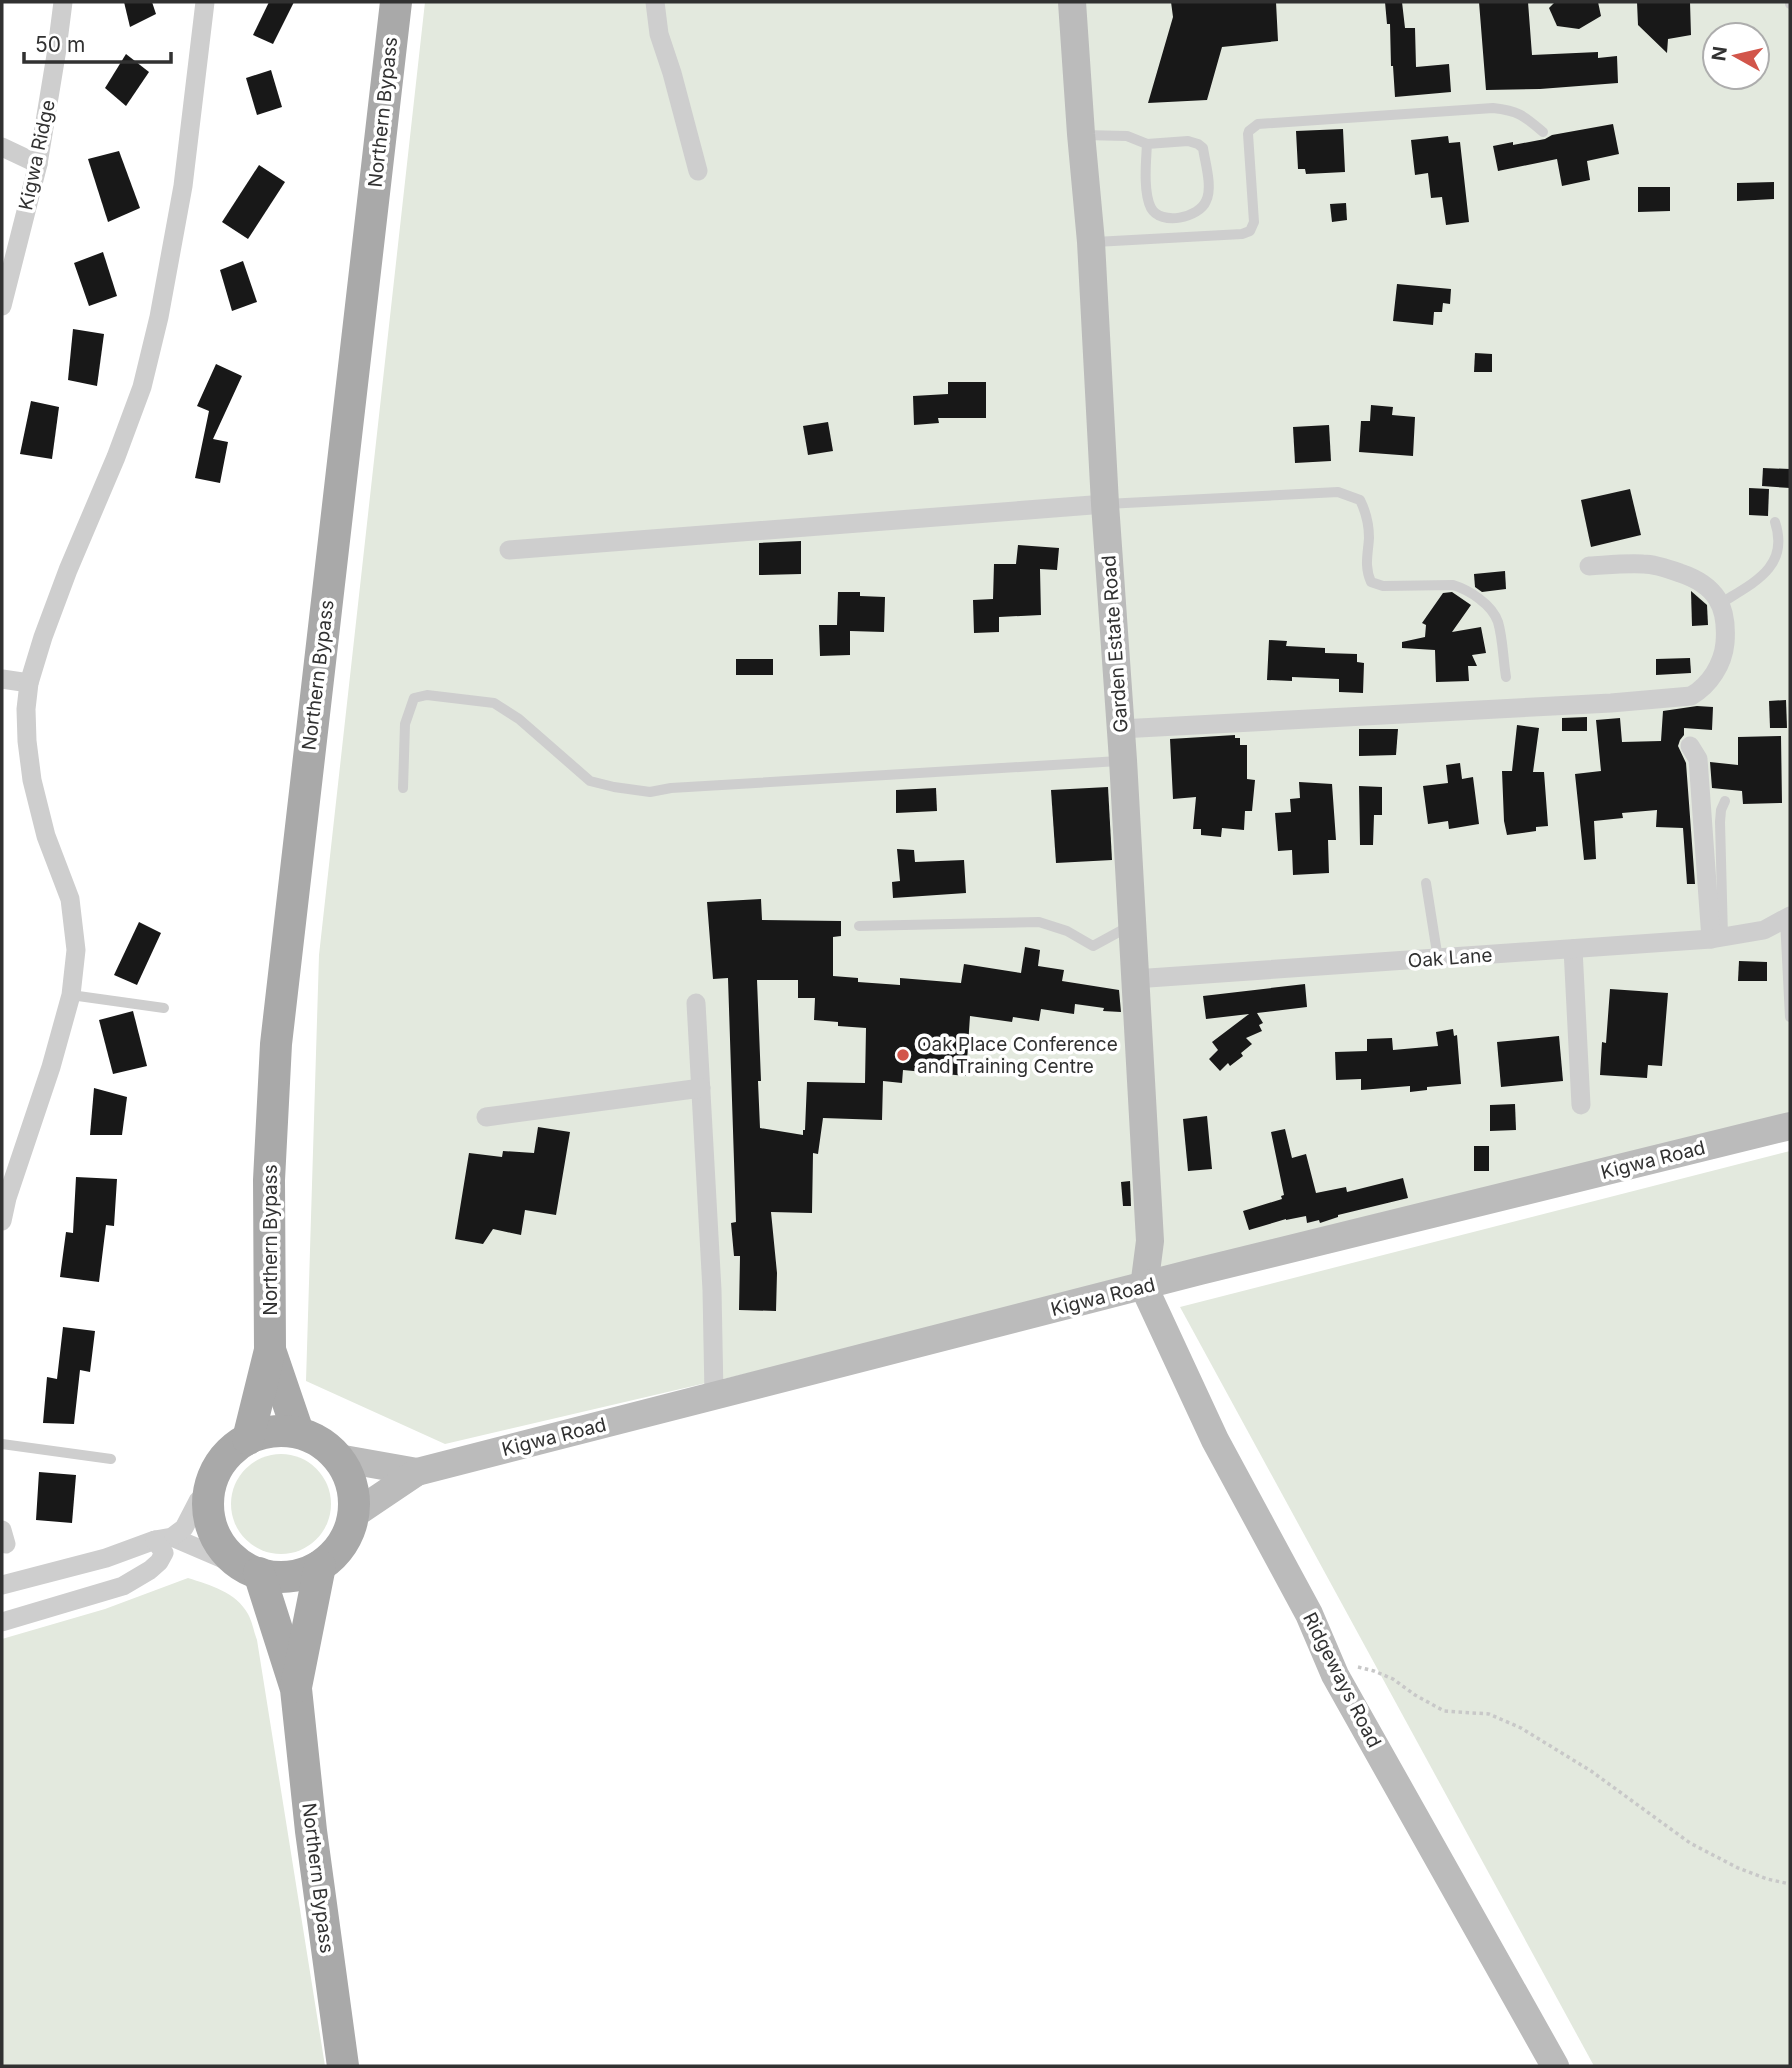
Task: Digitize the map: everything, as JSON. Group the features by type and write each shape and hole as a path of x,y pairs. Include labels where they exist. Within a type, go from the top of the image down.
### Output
{"main road":[{"name":"Northern Bypass","path":"270,1350 270,1180 276,1044 396,2"},
{"path":"270,1350 298,1433"},
{"path":"248,1439 270,1350"},
{"path":"272,1432 309,1436 325,1445 338,1458 348,1474 353,1491 350,1528 342,1545 328,1560 310,1572 290,1577 269,1577 232,1559 218,1542 210,1522 209,1490 221,1463 234,1448 248,1439 272,1432"},
{"path":"296,1689 320,1566"},
{"path":"254,1572 296,1689"},
{"name":"Northern Bypass","path":"296,1689 311,1831 344,2066"}],"street":[{"name":"Kigwa Ridge","path":"2,306 38,164 63,2"},
{"path":"2,1221 71,995 76,950 70,899 46,836 32,780 26,709 29,683 64,581 142,387 159,317 183,186 205,2"},
{"path":"655,2 659,34 698,171"},
{"name":"Garden Estate Road","path":"1072,2 1091,242 1150,1241 1144,1287"},
{"path":"2,146 38,164"},
{"path":"509,550 1105,504"},
{"path":"1120,729 1598,704 1691,696 1702,690 1714,674 1724,652 1726,628 1721,603 1708,586 1674,570 1645,564 1589,566"},
{"path":"2,679 29,683"},
{"path":"1690,746 1698,759 1717,938"},
{"name":"Oak Lane","path":"1135,979 1717,938 1764,930 1788,918"},
{"path":"1573,949 1581,1105"},
{"path":"696,1003 715,1395"},
{"path":"486,1116 701,1088"},
{"name":"Kigwa Road","path":"417,1472 1353,1233 1790,1126"},
{"name":"Ridgeways Road","path":"1144,1287 1215,1440 1309,1614 1335,1675 1555,2066"},
{"path":"338,1458 417,1472"},
{"path":"353,1515 417,1472"},
{"path":"2,1585 106,1558 164,1539 184,1528 198,1501 209,1490"},
{"path":"164,1539 254,1572"},
{"path":"2,1622 111,1590 142,1576 159,1562 164,1553 164,1539"}],"lane":[{"path":"1091,242 1242,234 1250,231 1254,222 1248,134 1258,124 1493,108 1512,110 1525,116 1543,132"},
{"path":"1081,134 1127,136 1147,144 1194,142 1203,148 1208,195 1200,210 1180,217 1163,218 1153,211 1148,200 1147,144"},
{"path":"1105,504 1338,492 1360,500 1367,514 1369,538 1366,572 1371,582 1383,586 1452,584 1464,588 1493,612 1498,622 1506,677"},
{"path":"1721,603 1758,580 1771,568 1779,546 1775,522"},
{"path":"404,789 405,724 414,698 427,695 495,703 519,719 590,781 650,792 1123,760"},
{"path":"1717,938 1720,822 1725,801"},
{"path":"1426,883 1438,959"},
{"path":"1788,918 1790,1017"},
{"path":"859,926 1039,922 1066,931 1093,946 1126,928 1135,979"},
{"path":"71,995 164,1008"},
{"path":"2,1444 111,1459"}],"path":[{"path":"1335,1675 1359,1667 1374,1671 1393,1679 1444,1711 1489,1714 1521,1728 1591,1771 1690,1843 1738,1868 1790,1884"}],"shaded area":[{"path":"425,2 1790,2 1790,1130 445,1444 306,1381 319,955"},
{"path":"1790,1151 1790,2066 1594,2066 1180,1307"},
{"path":"281,1454 300,1458 316,1469 327,1485 331,1504 327,1523 316,1539 300,1550 281,1554 262,1550 246,1539 235,1523 231,1504 235,1485 246,1469 262,1458"},
{"path":"188,1578 222,1590 237,1600 251,1620 257,1640 325,2066 2,2066 2,1639 105,1609"}],"building":[{"path":"124,2 152,2 156,14 130,27"},
{"path":"269,2 294,2 273,44 253,35"},
{"path":"1171,2 1276,2 1278,41 1222,47 1207,100 1148,103 1173,17"},
{"path":"1385,2 1402,2 1405,28 1415,28 1416,67 1449,64 1451,92 1395,97 1390,24 1387,24"},
{"path":"1479,2 1528,2 1532,55 1598,52 1598,58 1617,56 1618,83 1486,90"},
{"path":"1555,2 1598,2 1601,16 1579,29 1557,26 1549,8"},
{"path":"1637,2 1690,2 1691,35 1668,39 1667,53 1638,25"},
{"path":"126,54 149,72 126,106 105,88"},
{"path":"271,70 282,107 257,115 246,78"},
{"path":"1613,124 1619,154 1587,161 1590,180 1562,186 1557,159 1498,171 1493,146 1513,142 1513,145"},
{"path":"1343,129 1345,172 1306,174 1305,169 1298,169 1296,131"},
{"path":"1448,136 1449,143 1460,142 1469,222 1446,225 1442,197 1431,198 1428,173 1415,175 1411,140"},
{"path":"119,151 140,208 108,222 88,159"},
{"path":"259,165 285,182 248,239 222,222"},
{"path":"1774,182 1774,199 1737,201 1737,183"},
{"path":"1638,187 1670,187 1670,211 1638,212"},
{"path":"1346,203 1347,220 1332,222 1330,204"},
{"path":"103,252 117,296 89,306 74,263"},
{"path":"243,261 257,302 232,311 220,270"},
{"path":"1397,284 1451,289 1450,304 1443,303 1442,312 1434,312 1433,325 1393,321"},
{"path":"73,329 104,334 97,386 68,380"},
{"path":"1475,353 1492,354 1492,372 1474,372"},
{"path":"216,364 242,376 213,439 228,442 220,483 195,478 209,411 197,406"},
{"path":"948,382 986,382 986,418 938,418 939,423 914,425 913,396 948,394"},
{"path":"31,401 59,407 52,459 20,454"},
{"path":"1371,405 1393,407 1392,415 1415,417 1413,456 1359,452 1361,421 1370,421"},
{"path":"828,422 833,451 808,455 803,426"},
{"path":"1329,425 1331,461 1295,463 1293,427"},
{"path":"1763,468 1790,469 1790,488 1762,486"},
{"path":"1749,488 1769,489 1768,516 1749,515"},
{"path":"1630,489 1641,535 1591,547 1581,500"},
{"path":"801,541 801,574 759,575 759,543"},
{"path":"1018,545 1059,548 1057,570 1040,569 1041,615 999,617 999,632 974,633 973,600 993,599 994,564 1016,564"},
{"path":"1505,571 1506,589 1482,592 1475,587 1474,574"},
{"path":"1691,591 1707,605 1708,625 1692,626"},
{"path":"838,592 860,592 860,596 885,597 884,632 850,631 850,655 820,656 819,625 837,625"},
{"path":"1452,592 1471,605 1452,632 1481,627 1486,653 1472,655 1477,666 1468,666 1469,681 1436,682 1435,650 1402,648 1402,642 1425,637 1426,625 1422,623 1443,593"},
{"path":"1269,640 1287,641 1286,646 1325,648 1325,653 1357,654 1357,662 1364,663 1363,693 1339,692 1339,679 1292,677 1292,681 1267,680"},
{"path":"1690,658 1691,673 1656,675 1656,659"},
{"path":"736,659 773,659 773,675 736,675"},
{"path":"1786,700 1787,728 1770,728 1769,701"},
{"path":"1697,706 1713,707 1712,730 1684,728 1684,735 1678,746 1686,763 1695,884 1687,884 1683,828 1656,827 1657,810 1622,813 1623,818 1594,821 1596,859 1584,860 1575,774 1601,771 1596,720 1620,718 1622,742 1661,741 1663,711"},
{"path":"1587,717 1587,731 1562,731 1562,718"},
{"path":"1517,725 1539,728 1533,772 1544,772 1548,826 1536,827 1536,831 1507,835 1502,771 1512,771"},
{"path":"1359,729 1398,729 1396,755 1359,756"},
{"path":"1235,735 1235,738 1240,738 1240,745 1247,745 1247,779 1255,780 1252,811 1245,811 1244,830 1222,828 1221,837 1201,835 1201,829 1193,829 1196,797 1173,799 1170,739"},
{"path":"1781,736 1782,803 1743,804 1742,791 1712,788 1710,762 1738,765 1738,737"},
{"path":"1460,763 1462,779 1473,777 1479,824 1449,829 1448,821 1428,824 1423,786 1448,783 1446,765"},
{"path":"1299,782 1332,784 1336,840 1328,840 1329,873 1293,875 1292,850 1278,851 1275,813 1291,812 1290,799 1300,798"},
{"path":"1359,786 1382,787 1382,815 1374,815 1373,845 1360,845"},
{"path":"1108,787 1112,860 1056,863 1051,790"},
{"path":"936,788 937,811 896,813 896,790"},
{"path":"897,849 914,850 915,862 964,860 966,893 893,898 892,882 900,881"},
{"path":"761,899 762,920 841,921 841,936 833,937 833,976 858,978 858,982 900,985 900,978 961,983 964,964 1021,973 1025,947 1040,950 1038,966 1064,970 1062,981 1119,990 1121,1012 1075,1004 1074,1014 1041,1009 1039,1021 1013,1017 1012,1022 970,1016 966,1076 903,1070 902,1083 883,1081 882,1120 823,1118 818,1154 813,1153 812,1213 771,1212 777,1273 776,1311 739,1310 740,1256 734,1256 731,1223 736,1222 728,978 713,979 707,902","holes":["757,980 798,980 798,998 815,998 814,1020 838,1022 838,1026 866,1028 865,1083 807,1082 803,1135 760,1128 758,1081 761,1081"]},
{"path":"139,922 161,933 137,985 114,975"},
{"path":"1739,961 1767,962 1767,981 1738,981"},
{"path":"1305,984 1307,1007 1257,1013 1263,1023 1259,1025 1262,1031 1246,1038 1252,1044 1241,1053 1243,1056 1230,1066 1228,1063 1220,1071 1209,1059 1218,1050 1212,1042 1249,1014 1206,1019 1203,996"},
{"path":"1610,989 1668,993 1662,1066 1648,1065 1647,1078 1600,1075 1602,1042 1606,1043"},
{"path":"133,1011 147,1066 113,1074 99,1020"},
{"path":"1453,1029 1454,1036 1457,1035 1461,1084 1427,1087 1427,1090 1410,1092 1410,1086 1361,1090 1361,1079 1336,1080 1335,1052 1367,1051 1367,1039 1392,1038 1393,1050 1438,1046 1436,1032"},
{"path":"1559,1036 1563,1081 1501,1087 1497,1042"},
{"path":"94,1088 127,1097 122,1135 90,1135"},
{"path":"1515,1104 1516,1130 1490,1131 1490,1105"},
{"path":"1207,1116 1212,1169 1188,1171 1183,1119"},
{"path":"538,1127 570,1132 556,1215 525,1210 521,1235 493,1229 483,1244 455,1239 469,1153 502,1157 503,1151 534,1153"},
{"path":"1285,1129 1292,1158 1306,1154 1316,1193 1346,1187 1347,1192 1403,1178 1408,1198 1338,1215 1320,1223 1319,1220 1307,1223 1306,1216 1249,1230 1243,1211 1282,1199 1281,1196 1284,1195 1271,1132"},
{"path":"1474,1146 1489,1146 1489,1171 1474,1171"},
{"path":"76,1177 117,1179 114,1226 106,1225 99,1282 60,1277 66,1232 73,1233"},
{"path":"1130,1181 1131,1206 1123,1206 1121,1182"},
{"path":"63,1327 95,1331 90,1372 80,1370 74,1424 43,1423 47,1377 57,1379"},
{"path":"39,1472 76,1475 72,1523 36,1520"}],"place":[{"name":"Oak Place Conference and Training Centre","path":"903,1055"}]}
